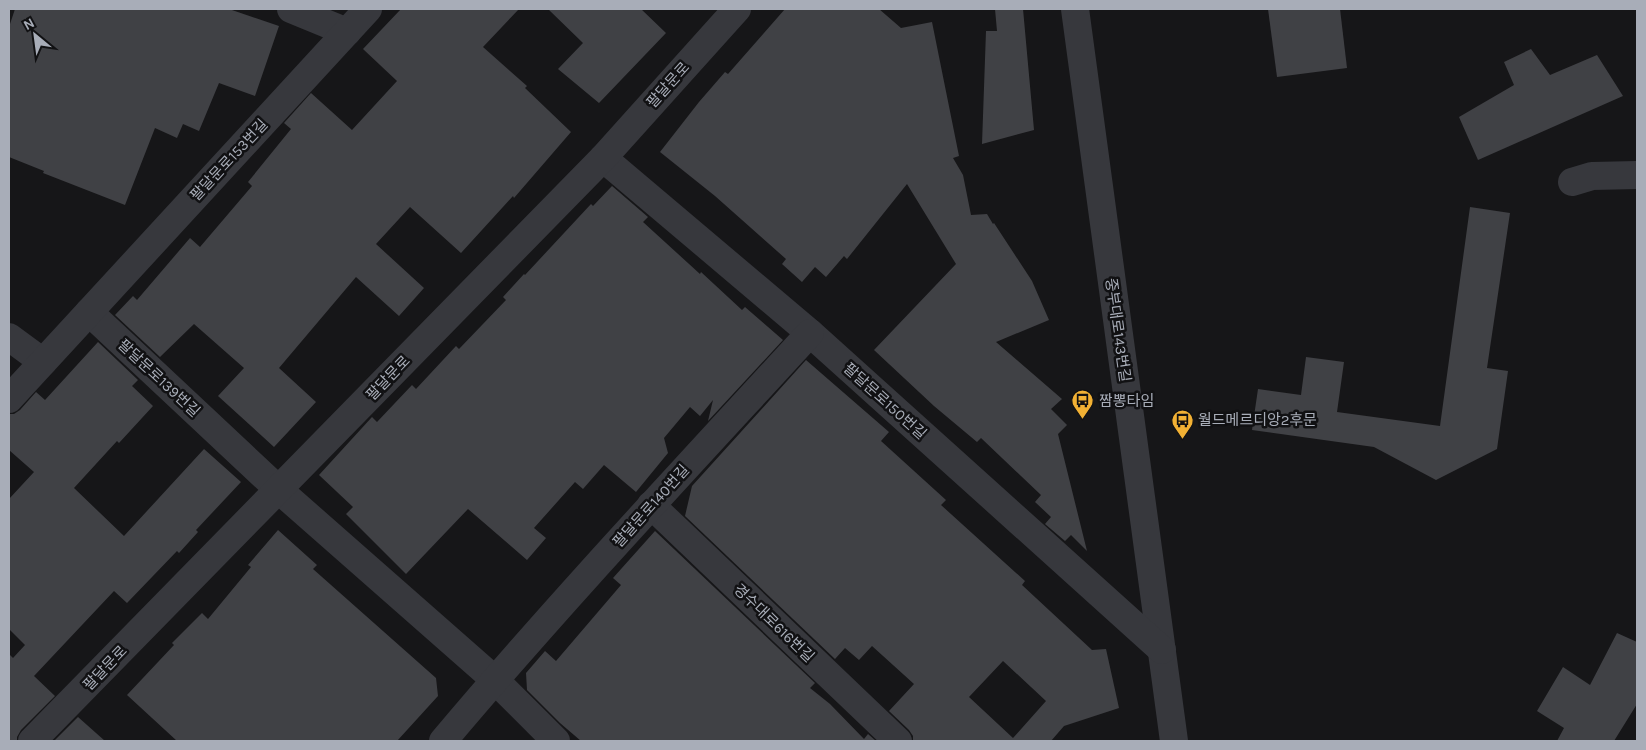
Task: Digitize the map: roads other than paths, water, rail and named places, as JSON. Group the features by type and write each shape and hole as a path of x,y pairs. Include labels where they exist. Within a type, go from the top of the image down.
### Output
{"street":[{"path":"291,9 347,32"},
{"name":"팔달문로153번길","path":"89,312 368,9"},
{"name":"중부대로143번길","path":"1075,9 1174,741"},
{"name":"팔달문로","path":"32,741 603,158 725,13"},
{"name":"팔달문로150번길","path":"603,158 810,333 1162,650"},
{"path":"1572,182 1592,176 1637,175"},
{"path":"9,399 89,312"},
{"name":"팔달문로139번길","path":"89,312 279,490"},
{"name":"팔달문로140번길","path":"443,741 651,506 810,333"},
{"path":"9,337 43,362"},
{"path":"279,490 495,680 556,741"},
{"name":"경수대로616번길","path":"651,506 898,741"}],"place":[{"name":"짬뽕타임","path":"1083,420"},
{"name":"월드메르디앙2후문","path":"1182,439"}]}
